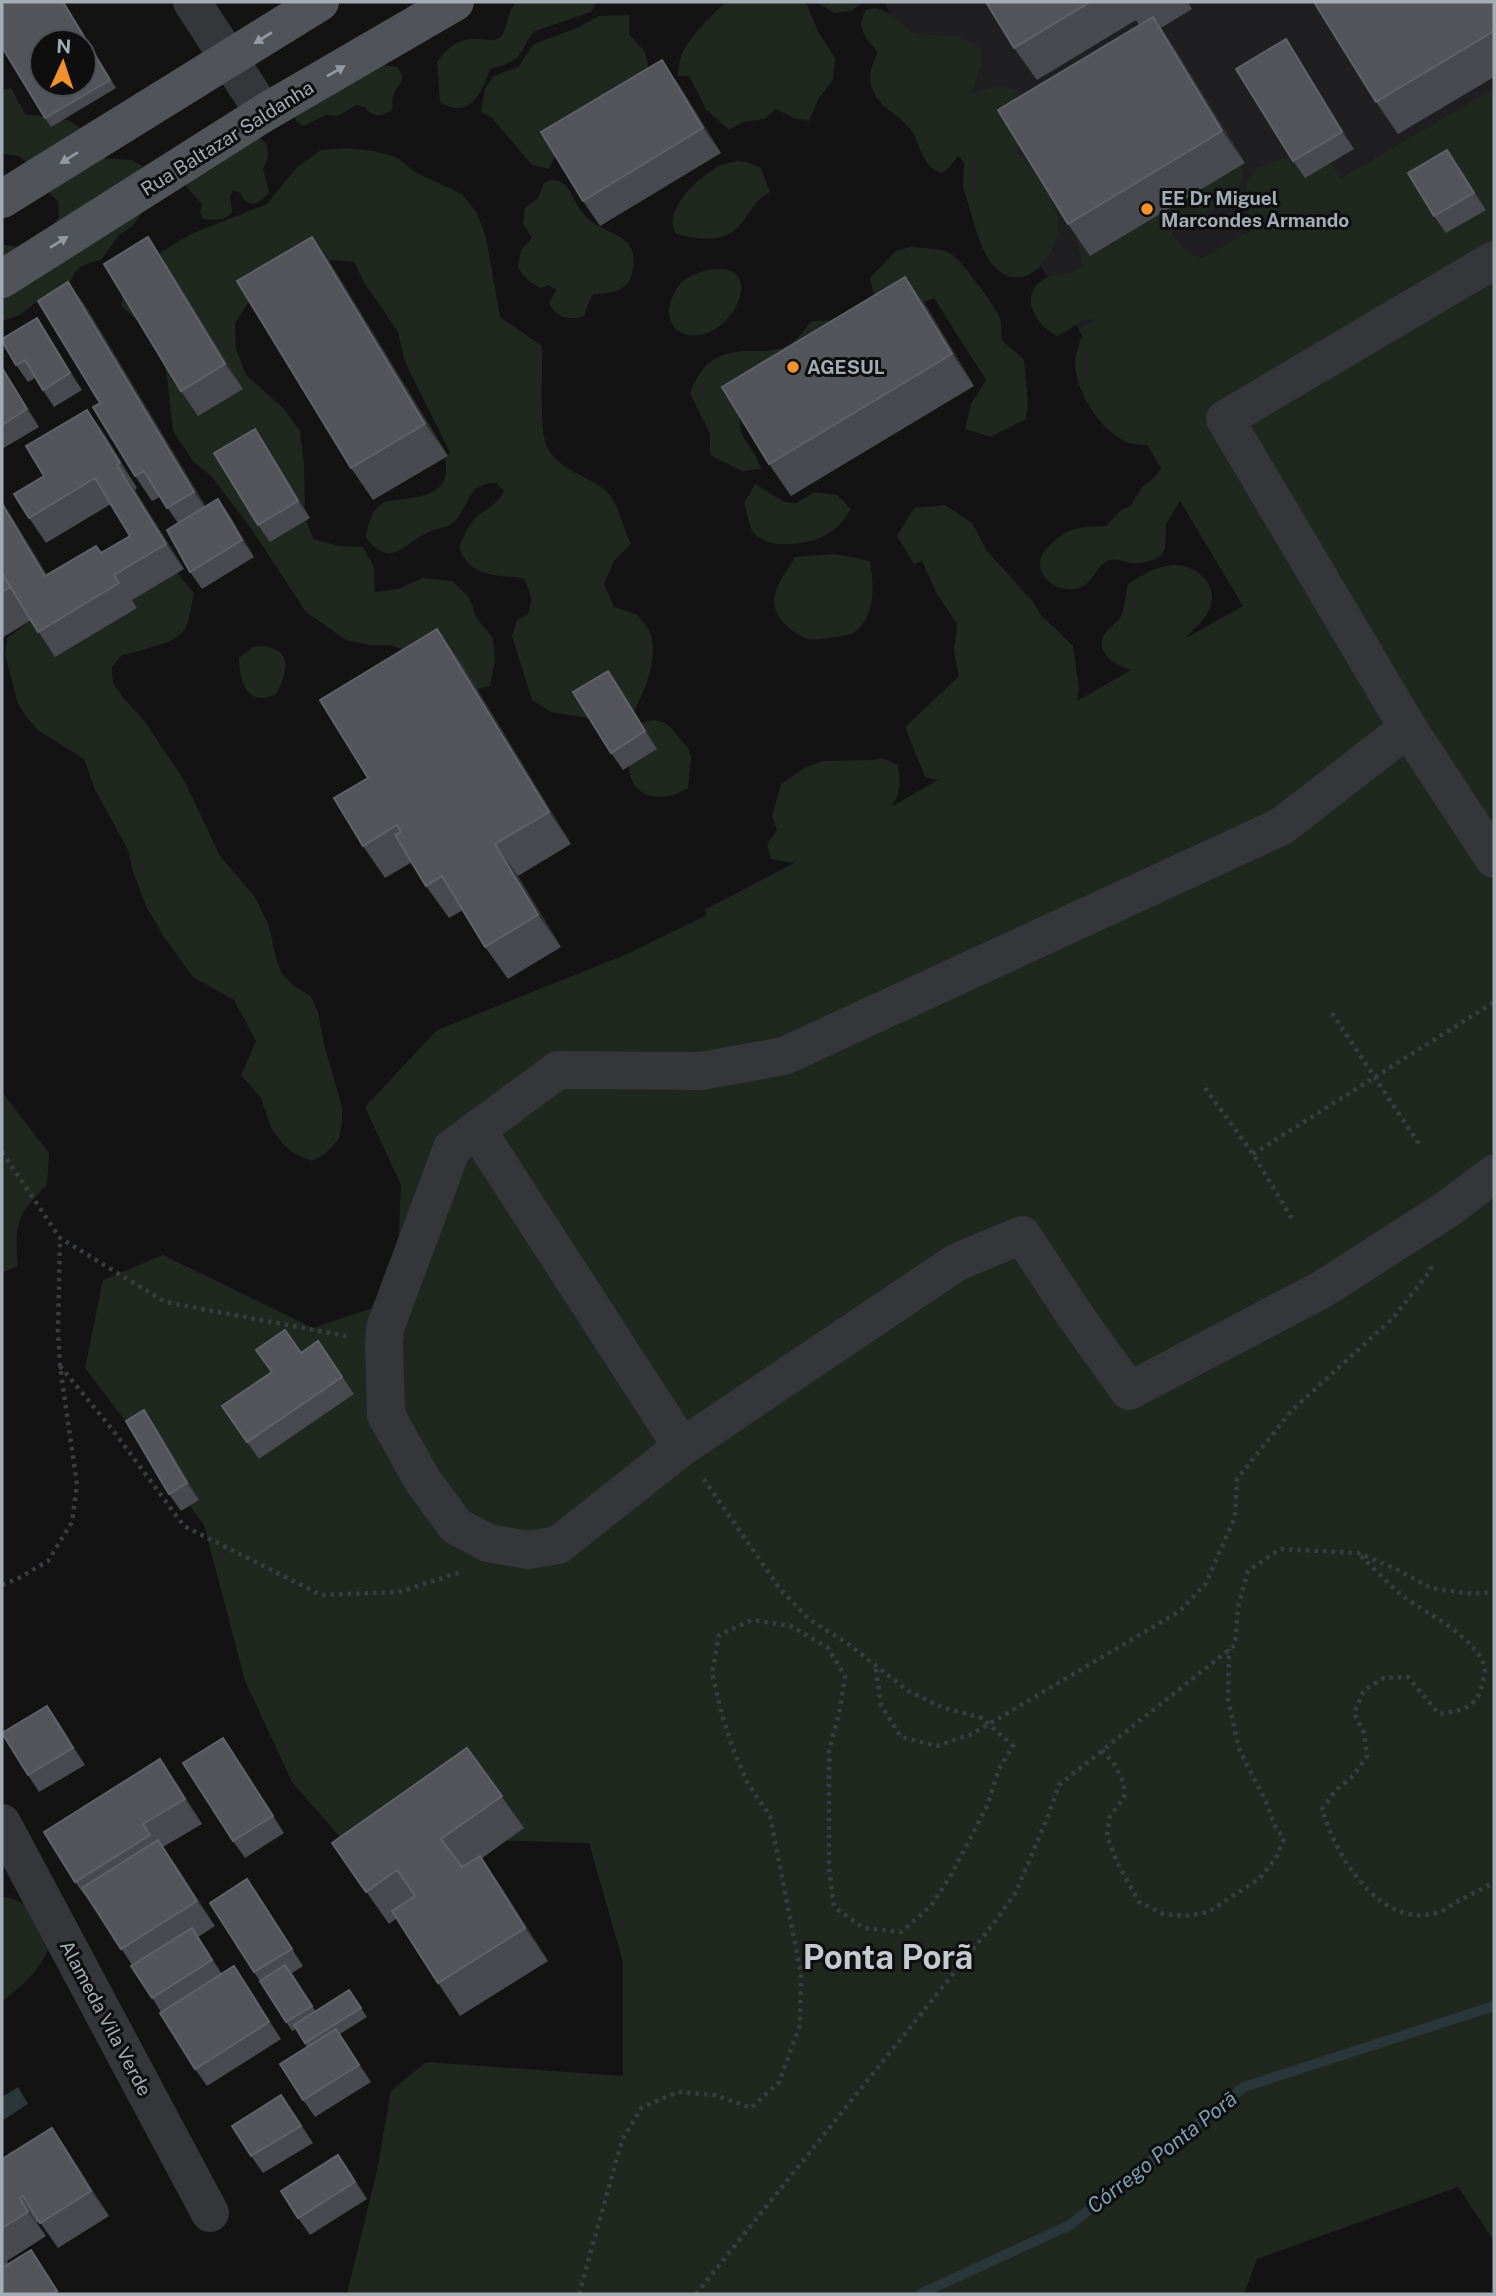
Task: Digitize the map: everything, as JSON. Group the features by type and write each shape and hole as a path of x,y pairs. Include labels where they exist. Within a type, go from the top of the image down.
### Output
{"main road":[{"path":"2,199 320,2"},
{"name":"Rua Baltazar Saldanha","path":"2,279 264,113 455,2"}],"street":[{"path":"192,2 264,113"},
{"path":"1494,260 1225,419 1408,728 1494,859"},
{"path":"1408,728 1282,826 784,1056 701,1071 558,1070 452,1148 385,1328 386,1415 423,1481 456,1525 488,1543 527,1550 558,1545 682,1447 957,1262 1022,1235 1129,1391 1321,1290 1446,1210 1494,1174"},
{"path":"477,1130 682,1447"},
{"name":"Alameda Vila Verde","path":"2,1823 210,2213"}],"path":[{"path":"1253,1154 1494,1002"},
{"path":"1332,1013 1419,1144"},
{"path":"1205,1088 1253,1154 1294,1222"},
{"path":"2,1152 60,1238 165,1302 384,1344"},
{"path":"876,1668 881,1705 901,1737 937,1746 972,1734 1181,1611 1206,1583 1235,1517 1237,1479 1292,1410 1392,1318 1431,1270 1436,1230 1446,1210"},
{"path":"2,1585 48,1561 72,1522 77,1485 60,1366 60,1238"},
{"path":"60,1366 184,1526 321,1595 398,1592 463,1571"},
{"path":"579,2294 622,2140 642,2107 678,2092 715,2095 751,2108 779,2082 800,2025 801,1974 770,1816 748,1784 733,1749 712,1673 719,1635 752,1620 791,1626 828,1648 845,1676 839,1714 829,1750 829,1868 834,1907 864,1928 901,1931 931,1906 951,1875 986,1806 999,1769 1013,1746 982,1718 944,1708 908,1691 847,1643 810,1620 780,1589 682,1447"},
{"path":"696,2294 994,1923 1016,1892 1059,1785 1235,1645 1238,1607 1248,1571 1280,1549 1358,1553 1431,1588 1472,1594 1494,1592"},
{"path":"1358,1553 1403,1596 1442,1620 1460,1635 1477,1652 1485,1672 1479,1695 1462,1711 1439,1714 1408,1677 1384,1678 1364,1690 1354,1713 1364,1733 1367,1756 1353,1776 1336,1790 1322,1809 1329,1832 1359,1881 1376,1898 1417,1916 1438,1913 1494,1882"},
{"path":"1102,1751 1114,1764 1124,1783 1124,1797 1109,1818 1107,1836 1117,1862 1139,1902 1164,1914 1185,1916 1208,1912 1259,1879 1276,1858 1284,1839 1276,1828 1239,1749 1228,1699 1229,1649"}],"shaded area":[{"path":"516,2 597,2 591,12 535,31 515,59 490,69 478,96 466,106 450,107 440,102 437,62 460,41 492,40 500,37"},
{"path":"726,2 806,2 818,32 835,58 833,80 819,98 809,121 794,118 776,109 764,119 743,122 729,130 706,109 689,76 677,76 685,47"},
{"path":"817,2 863,2 851,11 834,13"},
{"name":"EE Dr Miguel Marcondes Armando","path":"884,2 1494,2 1494,88 1079,330"},
{"path":"874,8 891,15 915,34 958,36 980,47 982,59 973,94 1006,87 1023,96 1017,152 1050,195 1058,225 1052,250 1045,262 1026,276 1003,274 987,257 963,186 964,162 958,156 942,173 936,171 926,162 911,130 883,105 874,93 870,76 878,52 863,32 862,22 866,10"},
{"path":"629,15 629,34 645,52 651,80 565,135 549,169 532,165 492,118 481,112 485,88 494,76 518,67 534,44 577,28 599,16"},
{"path":"381,65 397,67 402,76 393,96 392,110 377,115 356,105 338,116 326,115 303,126 296,121 294,112"},
{"path":"11,88 26,115 54,117 72,122 85,134 100,158 132,160 147,169 148,200 132,227 119,235 101,260 77,270 59,302 45,295 20,315 2,321 2,242 4,245 20,247 49,232 59,217 58,201 35,180 30,165 19,156 2,154 2,90"},
{"path":"1494,88 1494,2241 1458,2187 1257,2259 1244,2294 347,2294 377,2170 391,2091 426,2062 623,2076 623,1962 589,1843 450,1839 354,1853 292,1782 245,1681 204,1525 85,1368 103,1280 163,1255 313,1328 396,1300 401,1185 365,1107 437,1030 627,954 707,915 704,910 794,863 771,859 767,844 777,830 772,816 781,784 808,766 823,761 882,758 898,765 899,788 891,807 938,780 925,777 905,727 959,676 954,652 957,624 937,594 922,561 914,564 897,536 914,508 945,505 972,523 987,551 1033,602 1041,615 1073,646 1079,689 1077,701 1131,670 1107,657 1102,639 1122,614 1128,584 1137,578 1156,569 1175,565 1194,570 1206,580 1211,592 1210,608 1186,638 1243,606 1180,501 1166,524 1162,555 1140,563 1110,560 1079,588 1059,587 1043,575 1041,558 1055,540 1073,529 1106,526 1122,509 1130,507 1142,487 1155,477 1161,468 1147,445 1126,442 1116,436 1098,419 1084,397 1075,362 1082,335 1079,330 1096,319 1084,320 1058,336 1035,315 1031,297 1034,289 1051,276 1068,274 1081,267 1079,237 1242,163 1241,181 1232,196 1208,213 1174,226 1172,233 1181,246 1202,258 1258,226 1247,212 1246,189 1257,168 1291,156 1331,161 1340,178"},
{"path":"254,136 266,145 267,159 263,169 269,192 262,200 250,203 233,190 230,196 232,212 229,215 219,220 203,219 200,212 202,204 186,186 186,179"},
{"path":"349,148 396,157 417,173 462,194 477,213 486,237 500,317 542,346 542,410 546,444 559,462 597,484 612,498 631,544 614,561 604,584 614,607 638,615 651,636 651,667 646,686 634,711 611,719 588,718 551,712 532,700 512,636 517,620 528,614 531,599 528,587 523,578 494,575 476,569 463,557 459,547 472,522 501,497 504,491 496,483 480,486 475,490 452,524 422,535 400,550 384,552 366,538 373,514 383,503 431,493 442,484 446,470 445,460 450,452 405,362 398,332 365,284 354,262 332,260 309,266 289,282 248,303 235,323 236,349 246,375 284,409 300,431 305,516 313,539 339,546 363,547 374,567 375,592 398,589 423,578 452,581 469,597 477,619 493,638 495,661 490,686 469,691 413,653 391,645 369,645 346,640 306,612 250,527 211,476 193,461 173,431 161,350 139,321 121,306 127,278 148,260 191,234 267,204 297,167 321,150"},
{"path":"738,161 761,168 770,192 757,202 734,231 726,235 701,238 676,234 674,214 685,194 703,176 723,164"},
{"path":"551,180 567,187 590,221 627,242 632,250 634,262 629,282 616,291 594,294 584,316 568,318 559,315 549,303 556,290 549,285 541,288 534,284 518,267 521,250 532,238 523,224 525,208 538,198 544,183"},
{"path":"911,247 936,249 955,256 992,304 1000,318 1002,340 1024,360 1028,403 1026,419 990,437 965,429 971,404 986,380 934,298 915,306 874,296 870,278 896,251"},
{"path":"712,269 726,269 738,276 741,286 733,311 711,332 697,336 682,333 675,329 669,316 674,294 685,280"},
{"path":"841,320 740,415 741,433 761,469 742,471 710,455 710,434 690,393 707,365 733,352 785,347 812,321"},
{"path":"755,484 784,502 796,503 815,492 837,495 851,509 829,534 797,544 776,544 758,537 749,524 744,503"},
{"path":"835,554 870,561 872,590 869,612 863,624 851,634 808,639 791,629 777,613 774,601 776,590 795,557"},
{"path":"173,568 194,593 185,628 175,639 122,655 112,667 113,683 145,722 184,780 220,856 255,897 269,926 282,974 294,986 311,996 318,1012 342,1107 342,1123 339,1139 325,1154 312,1161 295,1154 271,1128 261,1098 241,1075 256,1041 234,1000 193,977 164,937 146,906 128,850 95,790 84,759 39,731 28,719 18,704 5,655 7,638 32,619"},
{"path":"253,647 279,651 285,662 285,670 276,694 258,698 247,690 244,684 239,658"},
{"path":"654,720 671,728 688,748 691,756 688,788 670,796 643,793 631,779 630,752 639,725"},
{"path":"2,1092 49,1153 47,1185 29,1204 20,1221 17,1240 18,1266 2,1273"},
{"path":"2,1897 21,1902 28,1907 51,1943 36,1969 2,2002"},
{"path":"18,2087 28,2104 2,2121 2,2097"}],"building":[{"path":"2,2 63,2 79,28 28,28 28,90 2,47"},
{"path":"986,2 1090,2 1014,48"},
{"path":"1314,2 1494,2 1494,31 1376,102"},
{"path":"1153,17 1222,131 1068,224 998,110"},
{"path":"1286,39 1342,132 1293,161 1236,69"},
{"path":"98,60 110,80 98,87"},
{"path":"662,60 703,128 583,201 541,132"},
{"path":"33,98 79,98 45,118"},
{"path":"1447,150 1474,193 1434,216 1408,173"},
{"path":"148,237 225,364 181,391 104,264"},
{"path":"312,237 425,424 351,468 237,281"},
{"path":"905,277 952,354 769,464 722,387"},
{"path":"68,282 194,492 167,508 144,471 135,476 93,407 100,403 38,301"},
{"path":"37,318 70,373 43,390 25,360 16,365 2,341"},
{"path":"2,368 27,409 2,425"},
{"path":"87,410 166,544 114,575 119,583 38,632 2,573 2,504 45,576 96,546 101,553 130,536 95,478 29,518 14,494 44,476 26,446"},
{"path":"255,429 298,501 258,525 214,453"},
{"path":"218,499 242,540 190,572 167,530"},
{"path":"2,574 10,587 2,592"},
{"path":"437,629 549,812 495,844 538,915 485,947 442,876 426,886 395,835 401,832 397,825 363,846 334,798 368,778 320,700"},
{"path":"608,671 645,731 611,753 573,692"},
{"path":"285,1330 301,1353 318,1341 342,1377 247,1442 222,1406 272,1372 256,1350"},
{"path":"144,1410 187,1483 169,1494 126,1421"},
{"path":"47,1706 73,1748 28,1775 2,1733"},
{"path":"223,1738 273,1816 233,1841 183,1763"},
{"path":"467,1748 502,1796 441,1839 462,1867 480,1856 525,1928 438,1983 392,1911 415,1896 397,1870 366,1892 332,1843"},
{"path":"160,1759 185,1799 143,1824 150,1835 75,1882 44,1832"},
{"path":"158,1840 197,1901 121,1949 82,1888"},
{"path":"247,1879 292,1949 254,1972 210,1903"},
{"path":"192,1928 212,1960 152,1998 131,1966"},
{"path":"285,1965 312,2006 286,2022 260,1981"},
{"path":"234,1966 269,2022 195,2069 160,2013"},
{"path":"349,1990 361,2008 305,2043 294,2025"},
{"path":"336,2029 359,2065 303,2100 280,2064"},
{"path":"281,2095 301,2126 251,2156 232,2126"},
{"path":"52,2128 91,2191 40,2223 23,2196 20,2198 28,2212 2,2228 2,2159"},
{"path":"338,2155 355,2182 298,2218 281,2191"},
{"path":"31,2250 57,2291 52,2294 2,2294 2,2268"}],"waterway":[{"name":"Córrego Ponta Porã","path":"920,2294 1070,2225 1244,2087 1494,2006"}],"place":[{"name":"EE Dr Miguel Marcondes Armando","path":"1147,209"},
{"name":"AGESUL","path":"793,367"}],"district":[{"name":"Ponta Porã","path":"888,1957"}]}
